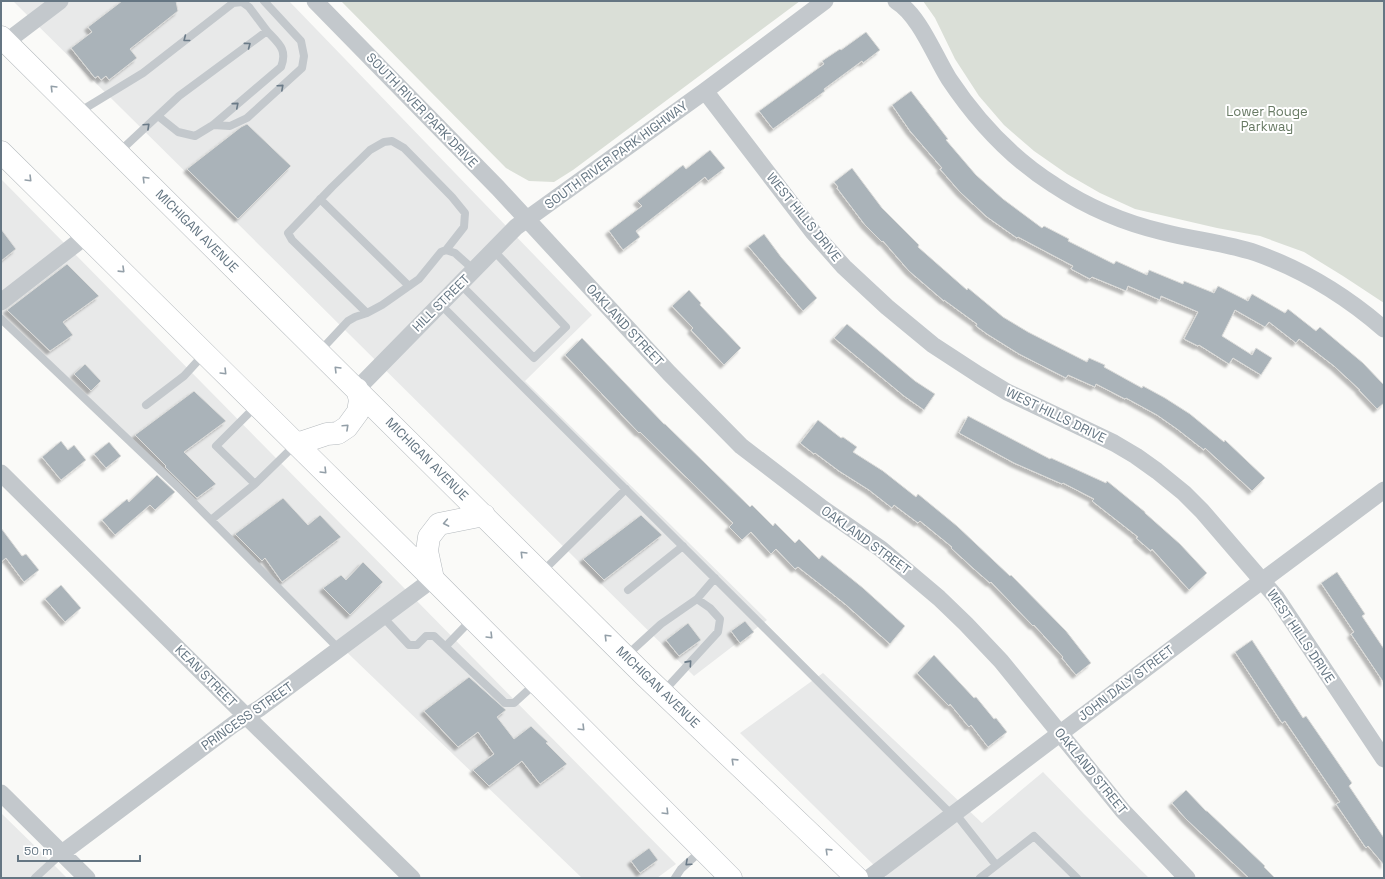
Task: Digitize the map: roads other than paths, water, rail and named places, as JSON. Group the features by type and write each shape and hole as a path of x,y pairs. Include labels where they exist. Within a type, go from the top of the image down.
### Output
{"main road":[{"name":"MICHIGAN AVENUE","path":"3,40 78,112 626,656 857,878"},
{"path":"1,152 432,578 731,878"},
{"path":"297,444 327,434 338,433 347,427 358,412 360,400 357,389"},
{"path":"432,578 427,551 429,537 439,524 484,515"}],"street":[{"path":"3,40 60,1"},
{"name":"SOUTH RIVER PARK DRIVE","path":"315,1 493,182 527,220"},
{"path":"705,90 825,1"},
{"path":"896,1 903,5 912,16 949,78 974,114 1002,144 1033,171 1053,185 1074,198 1140,226 1164,233 1223,244 1255,253 1293,268 1329,287 1384,330"},
{"name":"SOUTH RIVER PARK HIGHWAY","path":"527,220 705,90"},
{"name":"WEST HILLS DRIVE","path":"705,90 813,232 844,267 886,307 933,345 978,375 1007,392 1114,443 1157,471 1184,493 1202,511 1276,597 1384,759"},
{"name":"HILL STREET","path":"357,389 516,227 527,220"},
{"name":"OAKLAND STREET","path":"527,220 669,373 741,446 822,508 881,549 939,598 966,624 1001,661 1123,811 1187,878"},
{"path":"1,302 86,236"},
{"name":"KEAN STREET","path":"1,473 412,878"},
{"name":"JOHN DALY STREET","path":"869,878 1384,490"},
{"name":"PRINCESS STREET","path":"62,853 234,724 260,708 432,578"},
{"path":"1,793 87,878"}],"lane":[{"path":"213,125 230,126 247,118 302,68 304,56 301,41 264,1"},
{"path":"78,112 143,73 233,3 242,2 249,7 283,49 284,58 281,67 213,125 195,136 178,132 158,116"},
{"path":"118,152 180,96 267,31"},
{"path":"320,352 348,321 367,313 382,305 419,279 441,252 446,250 464,227 465,213 452,197 404,148 392,141 384,142 370,150 288,233 292,240 367,313"},
{"path":"320,199 409,286"},
{"path":"446,250 455,254 474,270"},
{"path":"460,284 534,358 566,327 494,250"},
{"path":"440,304 954,814 996,865"},
{"path":"1,319 211,520 339,649"},
{"path":"146,405 184,376 205,353"},
{"path":"256,484 216,446 257,404"},
{"path":"211,520 256,484 297,444"},
{"path":"541,572 626,489"},
{"path":"628,590 683,546"},
{"path":"626,656 661,624 697,599 715,578"},
{"path":"663,692 718,632 720,619 710,608 697,599"},
{"path":"382,616 409,645 417,645 426,636 434,636 505,703 514,703 536,682"},
{"path":"446,646 472,618"},
{"path":"980,878 1034,836 1077,878"},
{"path":"675,878 681,870 703,850"},
{"path":"35,878 62,853"}],"park label":[{"name":"Lower Rouge Parkway","path":"1267,118"}]}
